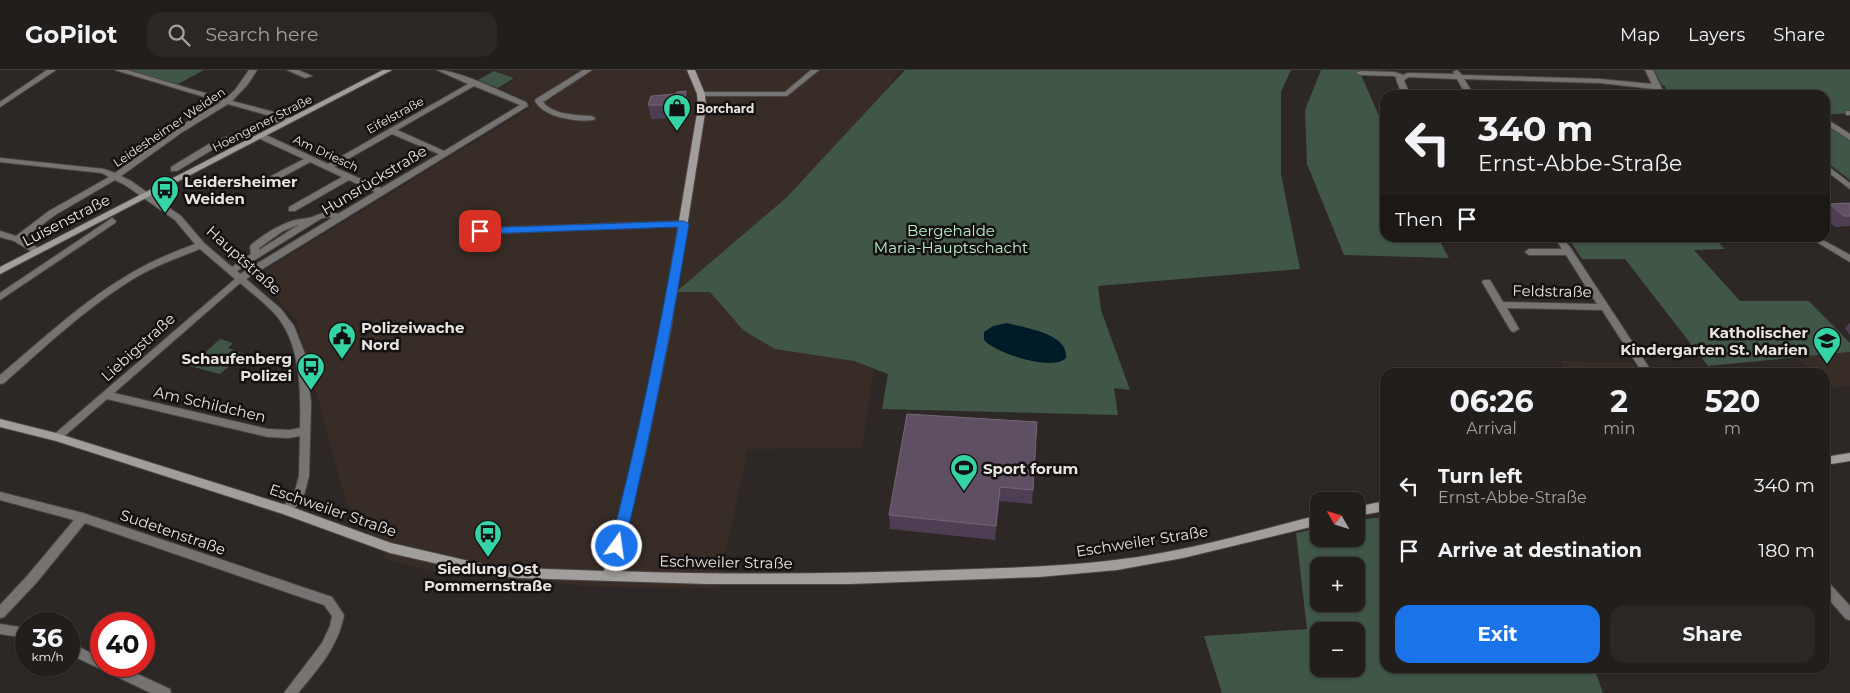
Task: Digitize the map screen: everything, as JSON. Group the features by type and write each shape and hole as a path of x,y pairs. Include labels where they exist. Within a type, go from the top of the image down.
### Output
{"street":[{"path":"0,105 52,70"},
{"path":"120,70 155,82 168,83 291,120"},
{"name":"Leidesheimer Weiden","path":"17,239 49,214 116,177 178,131 230,101 243,88 253,70"},
{"path":"291,70 308,76"},
{"name":"Hoengener Straße","path":"146,195 388,70"},
{"path":"441,70 474,83"},
{"path":"588,70 539,100 544,108 564,116 591,118"},
{"path":"609,576 640,455 666,328 684,224 700,124 701,94 691,70"},
{"path":"701,94 787,94 815,70"},
{"path":"1649,70 1659,90"},
{"path":"1360,73 1389,74 1402,77 1408,75 1458,73 1658,86"},
{"path":"1458,73 1467,90"},
{"path":"1402,77 1400,83 1404,90"},
{"name":"Hunsrückstraße","path":"235,275 382,192 524,106 474,83"},
{"name":"Eifelstraße","path":"328,166 474,83"},
{"name":"Hoengener Straße","path":"174,169 212,146 282,117"},
{"path":"1830,124 1850,138"},
{"path":"390,130 444,154"},
{"name":"Am Driesch","path":"261,136 382,192"},
{"path":"259,186 311,158"},
{"name":"Hauptstraße","path":"0,160 104,171 116,177 146,195 178,218 201,245 264,297 289,326 301,357 306,392 306,431 302,487 298,496 286,510"},
{"path":"1830,170 1850,188"},
{"path":"292,209 349,176"},
{"name":"Luisenstraße","path":"0,271 146,195"},
{"path":"235,275 256,255 312,220 325,214 339,217"},
{"path":"0,297 112,221"},
{"path":"470,235 480,231 684,224"},
{"path":"0,234 17,239 37,251"},
{"name":"Feldstraße","path":"1562,242 1644,368"},
{"path":"1821,242 1850,259"},
{"path":"0,380 127,279 160,261 201,245"},
{"path":"1529,252 1569,252"},
{"name":"Liebigstraße","path":"56,437 107,395 235,275"},
{"name":"Feldstraße","path":"1487,282 1514,329"},
{"name":"Feldstraße","path":"1500,305 1604,306"},
{"name":"Am Schildchen","path":"107,395 268,433 289,434 306,431"},
{"name":"Eschweiler Straße","path":"0,423 56,437 286,510 390,548 482,569 518,573 850,579 975,576 1082,568 1183,554 1310,522"},
{"path":"1830,460 1849,458"},
{"name":"Sudetenstraße","path":"0,496 83,518 317,596 333,606 338,615 337,628 331,641 290,693"},
{"path":"1365,510 1380,507"},
{"path":"0,613 24,591 54,551 83,518"},
{"path":"1830,599 1850,615"},
{"path":"0,629 15,631"},
{"path":"130,677 165,693"}],"shaded area":[{"path":"495,70 899,70 882,98 876,355 862,448 748,449 718,588 602,587 431,572 387,559 346,502 296,319 256,276 532,107 529,101 501,89 517,79"},
{"name":"Katholischer Kindergarten St. Marien","path":"1850,352 1850,386 1830,388 1830,368 1806,368 1797,358"},
{"path":"1560,361 1633,363 1636,368 1564,368"}],"green space":[{"path":"126,70 204,70 178,84"},
{"name":"Bergehalde Maria-Hauptschacht","path":"905,70 1291,70 1281,92 1281,174 1300,269 1098,286 1101,310 1130,390 1114,388 1118,415 882,409 888,374 854,361 775,349 743,330 710,292 676,292 786,198"},
{"path":"1321,70 1359,70 1380,118 1380,242 1440,242 1449,258 1344,255 1307,164 1305,110"},
{"path":"1654,70 1850,70 1850,113 1830,115 1830,90 1666,90 1665,86 1662,85"},
{"path":"494,71 514,78 498,88 478,80"},
{"path":"1830,125 1850,140 1850,180 1830,165"},
{"path":"1571,242 1718,242 1725,249 1694,250 1740,301 1809,301 1850,343 1850,352 1708,366 1625,259 1582,259"},
{"path":"220,339 233,343 228,348 244,354 220,374 190,366"},
{"path":"1380,518 1380,673 1596,673 1603,693 1222,693 1204,636 1307,629 1296,533 1310,530 1310,548 1365,548 1365,519"}],"water":[{"path":"1007,323 1053,337 1065,350 1066,358 1059,362 1037,362 1011,355 984,340 984,332 993,326"}],"building":[{"path":"686,91 685,100 681,100 680,105 648,105 651,96 676,94 677,92"},
{"path":"1850,203 1850,216 1844,216 1830,204"},
{"name":"Sport forum","path":"907,414 1037,422 1033,490 1000,487 996,526 889,515"}],"place":[{"name":"Borchard","path":"677,132"},
{"name":"Leidersheimer Weiden","path":"165,214"},
{"name":"Polizeiwache Nord","path":"342,360"},
{"name":"Katholischer Kindergarten St. Marien","path":"1827,365"},
{"name":"Schaufenberg Polizei","path":"311,391"},
{"name":"Sport forum","path":"964,492"},
{"name":"Siedlung Ost Pommernstraße","path":"488,558"}],"route":[{"path":"480,231 684,224 670,295 666,328 640,455 617,546"}]}
